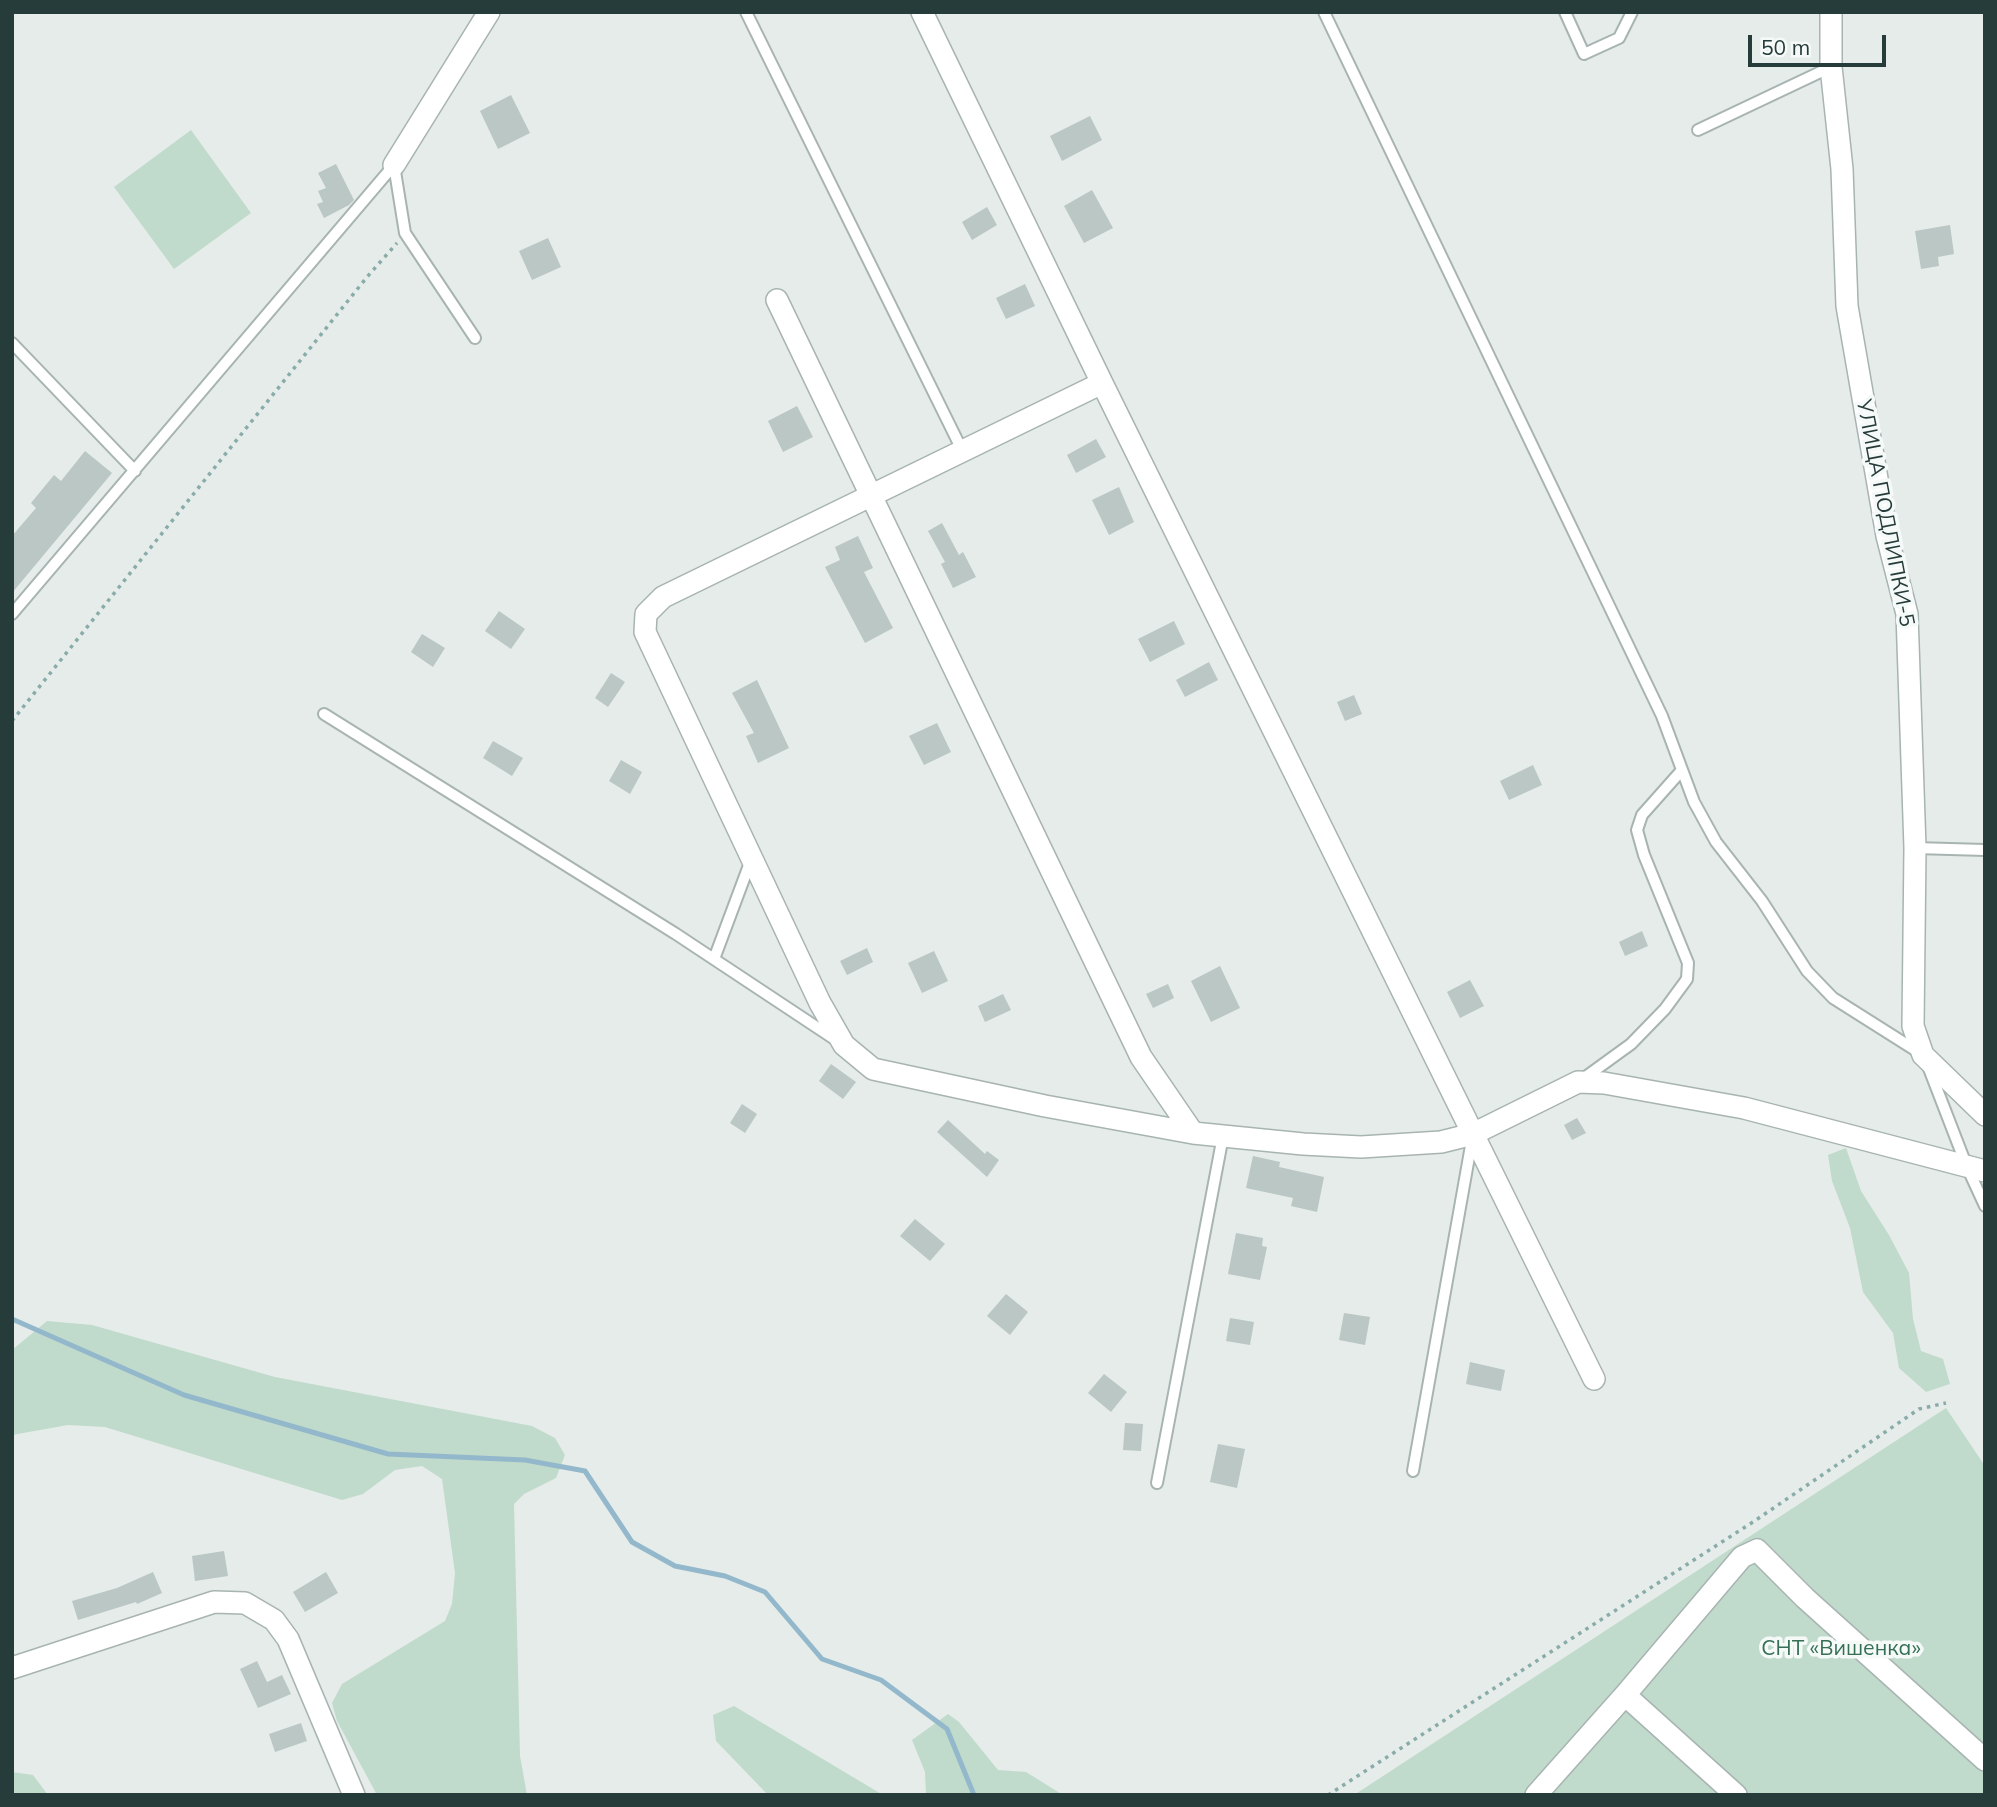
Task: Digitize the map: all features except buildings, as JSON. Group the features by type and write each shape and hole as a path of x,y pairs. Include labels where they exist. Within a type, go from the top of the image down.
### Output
{"street":[{"path":"394,165 489,12"},
{"path":"922,12 1102,383 1594,1379"},
{"name":"УЛИЦА ПОДЛИПКИ-5","path":"1831,12 1831,67 1842,169 1847,306 1887,536 1908,614 1914,848 1913,1027 1923,1055 1985,1115"},
{"path":"777,300 1141,1057 1193,1133"},
{"path":"1102,383 663,597 646,614 645,632 820,1003 844,1045 873,1069 1045,1106 1193,1133 1361,1147 1441,1143 1473,1134 1578,1082 1604,1083 1744,1108 1976,1169"},
{"path":"1536,1795 1742,1558 1757,1550 1805,1598 1985,1760"},
{"path":"12,1668 214,1602 245,1603 274,1620 288,1639 354,1795"},
{"path":"1625,1695 1737,1795"}],"lane":[{"path":"746,12 963,452"},
{"path":"1324,12 1662,716 1694,802 1716,842 1762,901 1807,971 1833,998 1923,1055 1976,1169 1985,1206"},
{"path":"1565,12 1584,54 1619,38 1632,12"},
{"path":"1698,131 1831,67"},
{"path":"394,165 405,233 475,338"},
{"path":"12,614 394,165"},
{"path":"12,343 135,471"},
{"path":"324,714 714,959 844,1045"},
{"path":"1578,1082 1631,1044 1665,1009 1687,979 1688,962 1644,855 1637,830 1642,815 1682,770"},
{"path":"1914,848 1985,850"},
{"path":"714,959 751,858"},
{"path":"1413,1471 1473,1134"},
{"path":"1157,1483 1223,1136"}],"path":[{"path":"12,721 367,276 405,233"},
{"path":"1328,1795 1798,1492 1919,1409 1946,1403"}],"green space":[{"path":"191,130 251,213 174,269 114,187"},
{"path":"1846,1148 1861,1191 1909,1273 1913,1319 1921,1351 1943,1359 1950,1384 1926,1392 1899,1368 1893,1333 1863,1292 1850,1228 1832,1181 1828,1155"},
{"path":"47,1321 92,1325 275,1377 532,1426 555,1438 565,1455 556,1478 524,1494 514,1504 520,1756 527,1795 377,1795 337,1721 332,1703 342,1684 445,1621 452,1604 455,1573 442,1479 422,1466 395,1470 363,1494 342,1500 105,1427 68,1425 12,1435 12,1350"},
{"name":"СНТ «Вишенка»","path":"1946,1408 1985,1466 1985,1795 1354,1795"},
{"path":"734,1706 883,1795 768,1795 716,1741 713,1715"},
{"path":"948,1714 959,1722 998,1770 1026,1772 1063,1795 926,1795 925,1772 912,1740"},
{"path":"12,1772 33,1775 48,1795 12,1795"}],"waterway":[{"path":"12,1319 184,1395 388,1454 525,1460 585,1471 632,1542 675,1566 725,1576 765,1592 822,1659 881,1680 947,1729 974,1795"}]}
